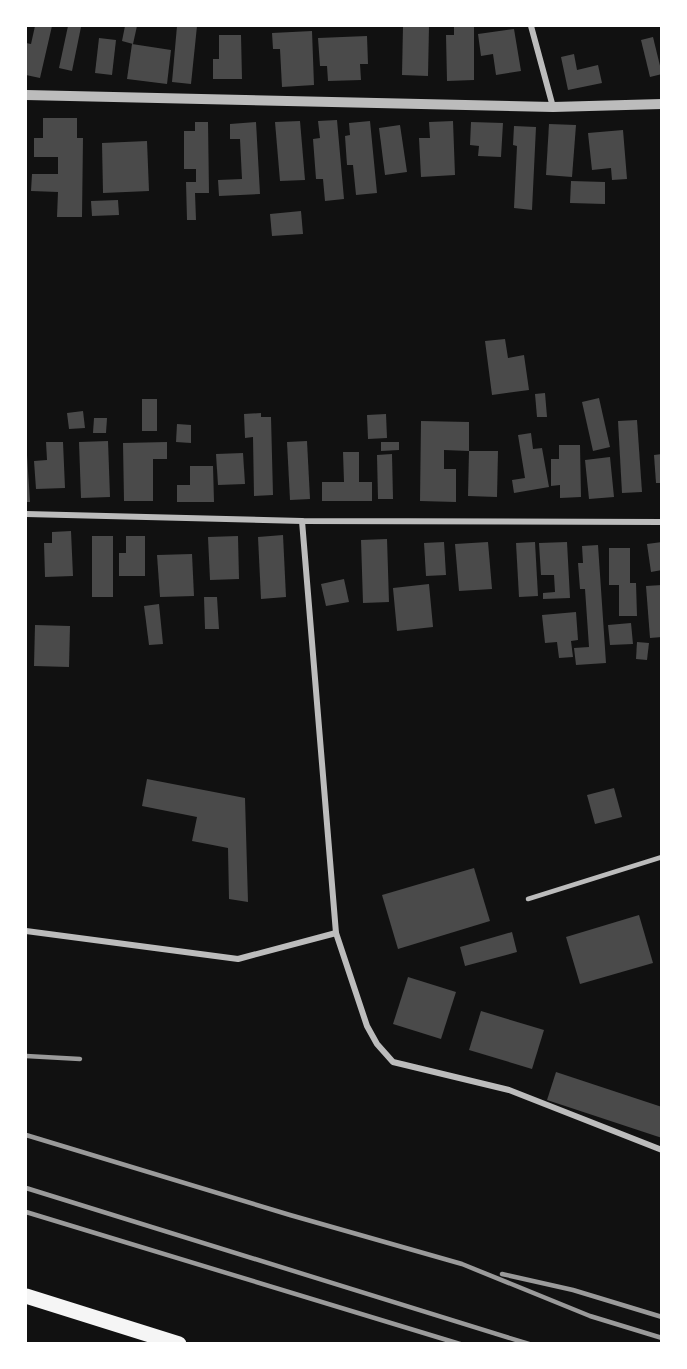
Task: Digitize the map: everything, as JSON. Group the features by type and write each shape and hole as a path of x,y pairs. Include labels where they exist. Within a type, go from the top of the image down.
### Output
{"main road":[{"path":"26,1296 179,1344"}],"street":[{"path":"531,26 553,107"},
{"path":"26,95 553,107 662,104"},
{"path":"26,514 302,521 662,522"},
{"path":"302,521 336,933 367,1026 377,1044 393,1062 510,1090 662,1150"},
{"path":"26,932 238,959 336,933"}],"lane":[{"path":"528,899 662,857"}],"building":[{"path":"35,26 52,26 40,78 26,75 26,43 31,44"},
{"path":"68,26 81,27 72,71 59,68"},
{"path":"125,26 137,26 133,44 122,41"},
{"path":"177,26 197,26 191,84 172,82"},
{"path":"403,26 429,26 428,76 402,75"},
{"path":"454,26 474,26 474,80 447,81 446,35 454,35"},
{"path":"514,29 521,71 496,75 493,54 481,56 478,34"},
{"path":"312,31 314,85 282,87 280,49 273,49 272,33"},
{"path":"219,35 241,35 242,79 213,79 213,59 219,59"},
{"path":"367,36 368,64 360,64 361,80 328,81 327,66 320,66 318,38"},
{"path":"653,37 662,74 650,77 641,40"},
{"path":"99,38 116,40 112,75 95,73"},
{"path":"132,44 171,50 167,84 127,79"},
{"path":"574,54 577,70 598,65 602,83 568,90 561,57"},
{"path":"43,118 77,118 77,138 83,138 82,217 57,217 58,192 31,191 32,174 58,174 58,157 34,157 34,138 43,138"},
{"path":"337,120 344,199 325,201 323,179 316,179 313,139 320,138 318,121"},
{"path":"300,121 305,180 280,181 275,122"},
{"path":"370,121 377,193 356,195 353,165 347,165 345,136 350,135 349,123"},
{"path":"453,121 455,175 421,177 419,138 430,138 429,122"},
{"path":"195,122 208,122 209,193 195,193 196,220 187,220 186,182 196,182 196,169 184,169 184,131 195,131"},
{"path":"256,122 260,194 219,196 218,180 242,179 240,139 230,139 230,124"},
{"path":"471,122 503,123 501,157 478,156 479,146 470,145"},
{"path":"549,124 576,125 572,177 546,175"},
{"path":"400,125 407,172 385,175 379,128"},
{"path":"514,126 536,127 532,210 514,208 517,146 513,145"},
{"path":"623,130 627,179 612,180 611,168 592,170 588,133"},
{"path":"147,141 149,191 103,193 102,143"},
{"path":"571,181 605,182 605,204 570,203"},
{"path":"118,200 119,215 92,216 91,201"},
{"path":"301,211 303,234 272,236 270,214"},
{"path":"505,339 508,358 524,355 529,390 492,395 485,341"},
{"path":"545,393 547,417 537,417 535,394"},
{"path":"599,398 610,447 593,451 582,402"},
{"path":"142,399 157,399 157,431 142,431"},
{"path":"83,411 85,428 69,429 67,413"},
{"path":"261,413 261,417 271,417 273,495 254,496 253,437 245,438 244,414"},
{"path":"386,414 387,438 368,439 367,415"},
{"path":"94,418 107,418 106,433 93,433"},
{"path":"637,420 642,492 622,493 618,421"},
{"path":"421,421 469,422 469,451 444,450 444,469 456,469 456,502 420,501"},
{"path":"177,424 191,425 191,443 176,442"},
{"path":"531,433 533,449 542,448 549,487 514,493 512,480 525,478 518,435"},
{"path":"108,441 110,497 81,498 79,442"},
{"path":"307,441 310,499 290,500 287,442"},
{"path":"46,442 63,442 65,488 36,489 34,461 47,460"},
{"path":"167,442 167,459 153,459 153,501 124,501 123,443"},
{"path":"381,442 399,442 399,450 381,451"},
{"path":"559,445 580,445 581,497 560,498 560,485 551,486 551,459 559,459"},
{"path":"469,451 498,451 497,497 468,496"},
{"path":"343,452 359,452 359,482 372,482 372,501 322,501 322,482 344,482"},
{"path":"243,453 245,484 218,485 216,454"},
{"path":"392,454 393,499 378,499 377,455"},
{"path":"662,454 662,483 656,483 654,455"},
{"path":"27,455 30,502 26,502"},
{"path":"610,457 614,497 589,499 585,460"},
{"path":"190,466 213,466 214,502 177,502 177,485 190,485"},
{"path":"71,531 73,576 45,577 44,543 52,543 52,532"},
{"path":"283,535 286,597 261,599 258,537"},
{"path":"92,536 113,536 113,597 92,597"},
{"path":"126,536 145,536 145,576 119,576 119,553 126,553"},
{"path":"238,536 239,579 210,580 208,537"},
{"path":"387,539 389,602 363,603 361,540"},
{"path":"444,542 446,575 426,576 424,543"},
{"path":"488,542 492,589 459,591 455,544"},
{"path":"535,542 538,596 519,597 516,543"},
{"path":"567,542 570,598 543,599 543,593 555,592 554,575 541,575 539,543"},
{"path":"662,542 662,570 651,572 647,544"},
{"path":"598,545 606,663 576,665 574,648 589,647 585,589 580,589 578,563 583,563 582,546"},
{"path":"609,548 630,548 630,583 636,583 637,616 619,616 619,585 609,585"},
{"path":"192,554 194,596 160,597 157,555"},
{"path":"344,579 349,602 326,606 321,584"},
{"path":"429,584 433,627 397,631 393,588"},
{"path":"662,585 662,637 650,638 646,586"},
{"path":"204,597 217,597 219,629 205,629"},
{"path":"159,604 163,644 149,645 144,606"},
{"path":"576,612 578,640 571,641 573,657 559,658 557,642 545,643 542,615"},
{"path":"631,623 633,644 610,645 608,625"},
{"path":"35,625 70,626 69,667 34,666"},
{"path":"637,642 649,643 647,660 636,659"},
{"path":"147,779 245,798 248,902 229,899 228,848 192,841 197,817 142,806"},
{"path":"614,788 622,817 595,824 587,795"},
{"path":"474,868 490,921 398,949 382,895"},
{"path":"639,915 653,963 580,984 566,937"},
{"path":"512,932 517,952 465,966 460,947"},
{"path":"408,977 456,992 441,1039 393,1024"},
{"path":"481,1011 544,1030 532,1069 469,1050"},
{"path":"556,1072 662,1107 662,1138 547,1100"}],"railway":[{"path":"26,1056 80,1059"},
{"path":"26,1135 290,1215 462,1264 590,1316 662,1338"},
{"path":"26,1188 529,1344"},
{"path":"26,1212 460,1344"},
{"path":"502,1274 573,1290 662,1317"}]}
